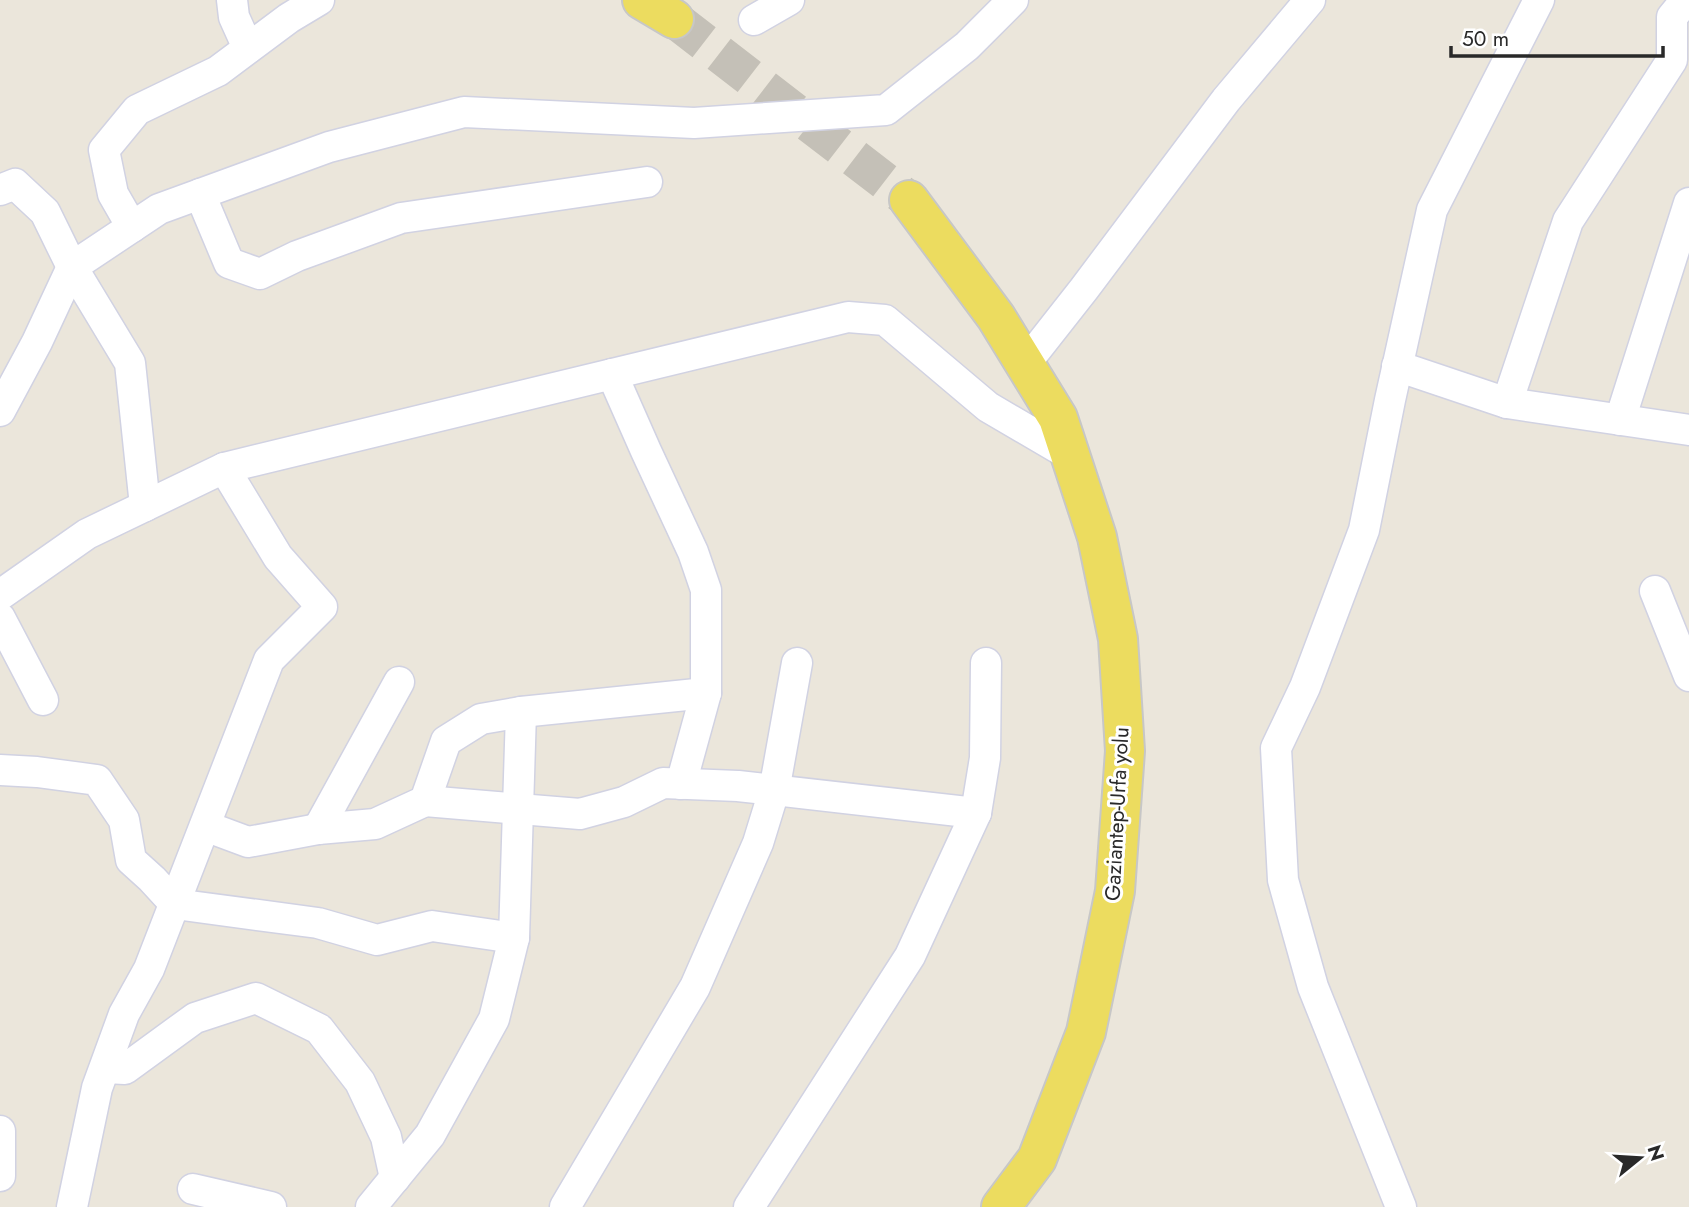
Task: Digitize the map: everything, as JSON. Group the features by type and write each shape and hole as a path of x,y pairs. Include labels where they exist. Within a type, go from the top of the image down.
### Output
{"main road":[{"name":"Gaziantep-Urfa yolu","path":"909,200 996,317 1058,418 1097,537 1118,639 1125,751 1115,891 1086,1032 1037,1159 1001,1207"}],"street":[{"path":"232,0 234,17 248,48"},
{"path":"132,227 113,194 104,150 137,110 218,71 289,18 319,0"},
{"path":"754,20 789,0"},
{"path":"0,411 37,342 72,267 159,209 329,147 464,112 694,123 886,110 968,46 1013,0"},
{"path":"1025,364 1226,100 1310,0"},
{"path":"1401,1207 1313,987 1283,880 1276,748 1305,687 1364,530 1432,210 1539,0"},
{"path":"1507,403 1568,221 1672,60 1672,18 1686,0"},
{"path":"200,194 229,263 260,274 297,256 401,218 647,182"},
{"path":"0,190 15,184 45,212 72,267 130,363 145,506"},
{"path":"1620,420 1689,203"},
{"path":"0,596 86,534 224,468 848,317 885,320 988,407 1070,455"},
{"path":"1397,366 1507,403 1689,430"},
{"path":"612,374 693,552 706,590 706,693 681,784"},
{"path":"72,1207 97,1088 104,1068 124,1014 149,969 269,660 322,607 278,557 224,468"},
{"path":"1655,591 1689,676"},
{"path":"0,618 43,700"},
{"path":"565,1207 695,988 758,843 774,791 797,663"},
{"path":"749,1207 910,956 975,813 985,758 986,663"},
{"path":"318,829 399,682"},
{"path":"425,801 446,741 481,719 521,712 706,693"},
{"path":"371,1207 430,1135 494,1019 514,938 521,712"},
{"path":"0,770 97,780 124,820 131,860 175,904 318,923 377,940 432,926 514,938"},
{"path":"205,826 248,842 318,829 375,824 425,801 580,814 624,802 663,783 738,786 975,813"},
{"path":"104,1068 125,1069 195,1018 256,998 319,1029 360,1082 386,1137 395,1178"},
{"path":"0,1131 0,1176"},
{"path":"193,1189 271,1207"}],"tunnel":[{"path":"674,19 909,200"}]}
